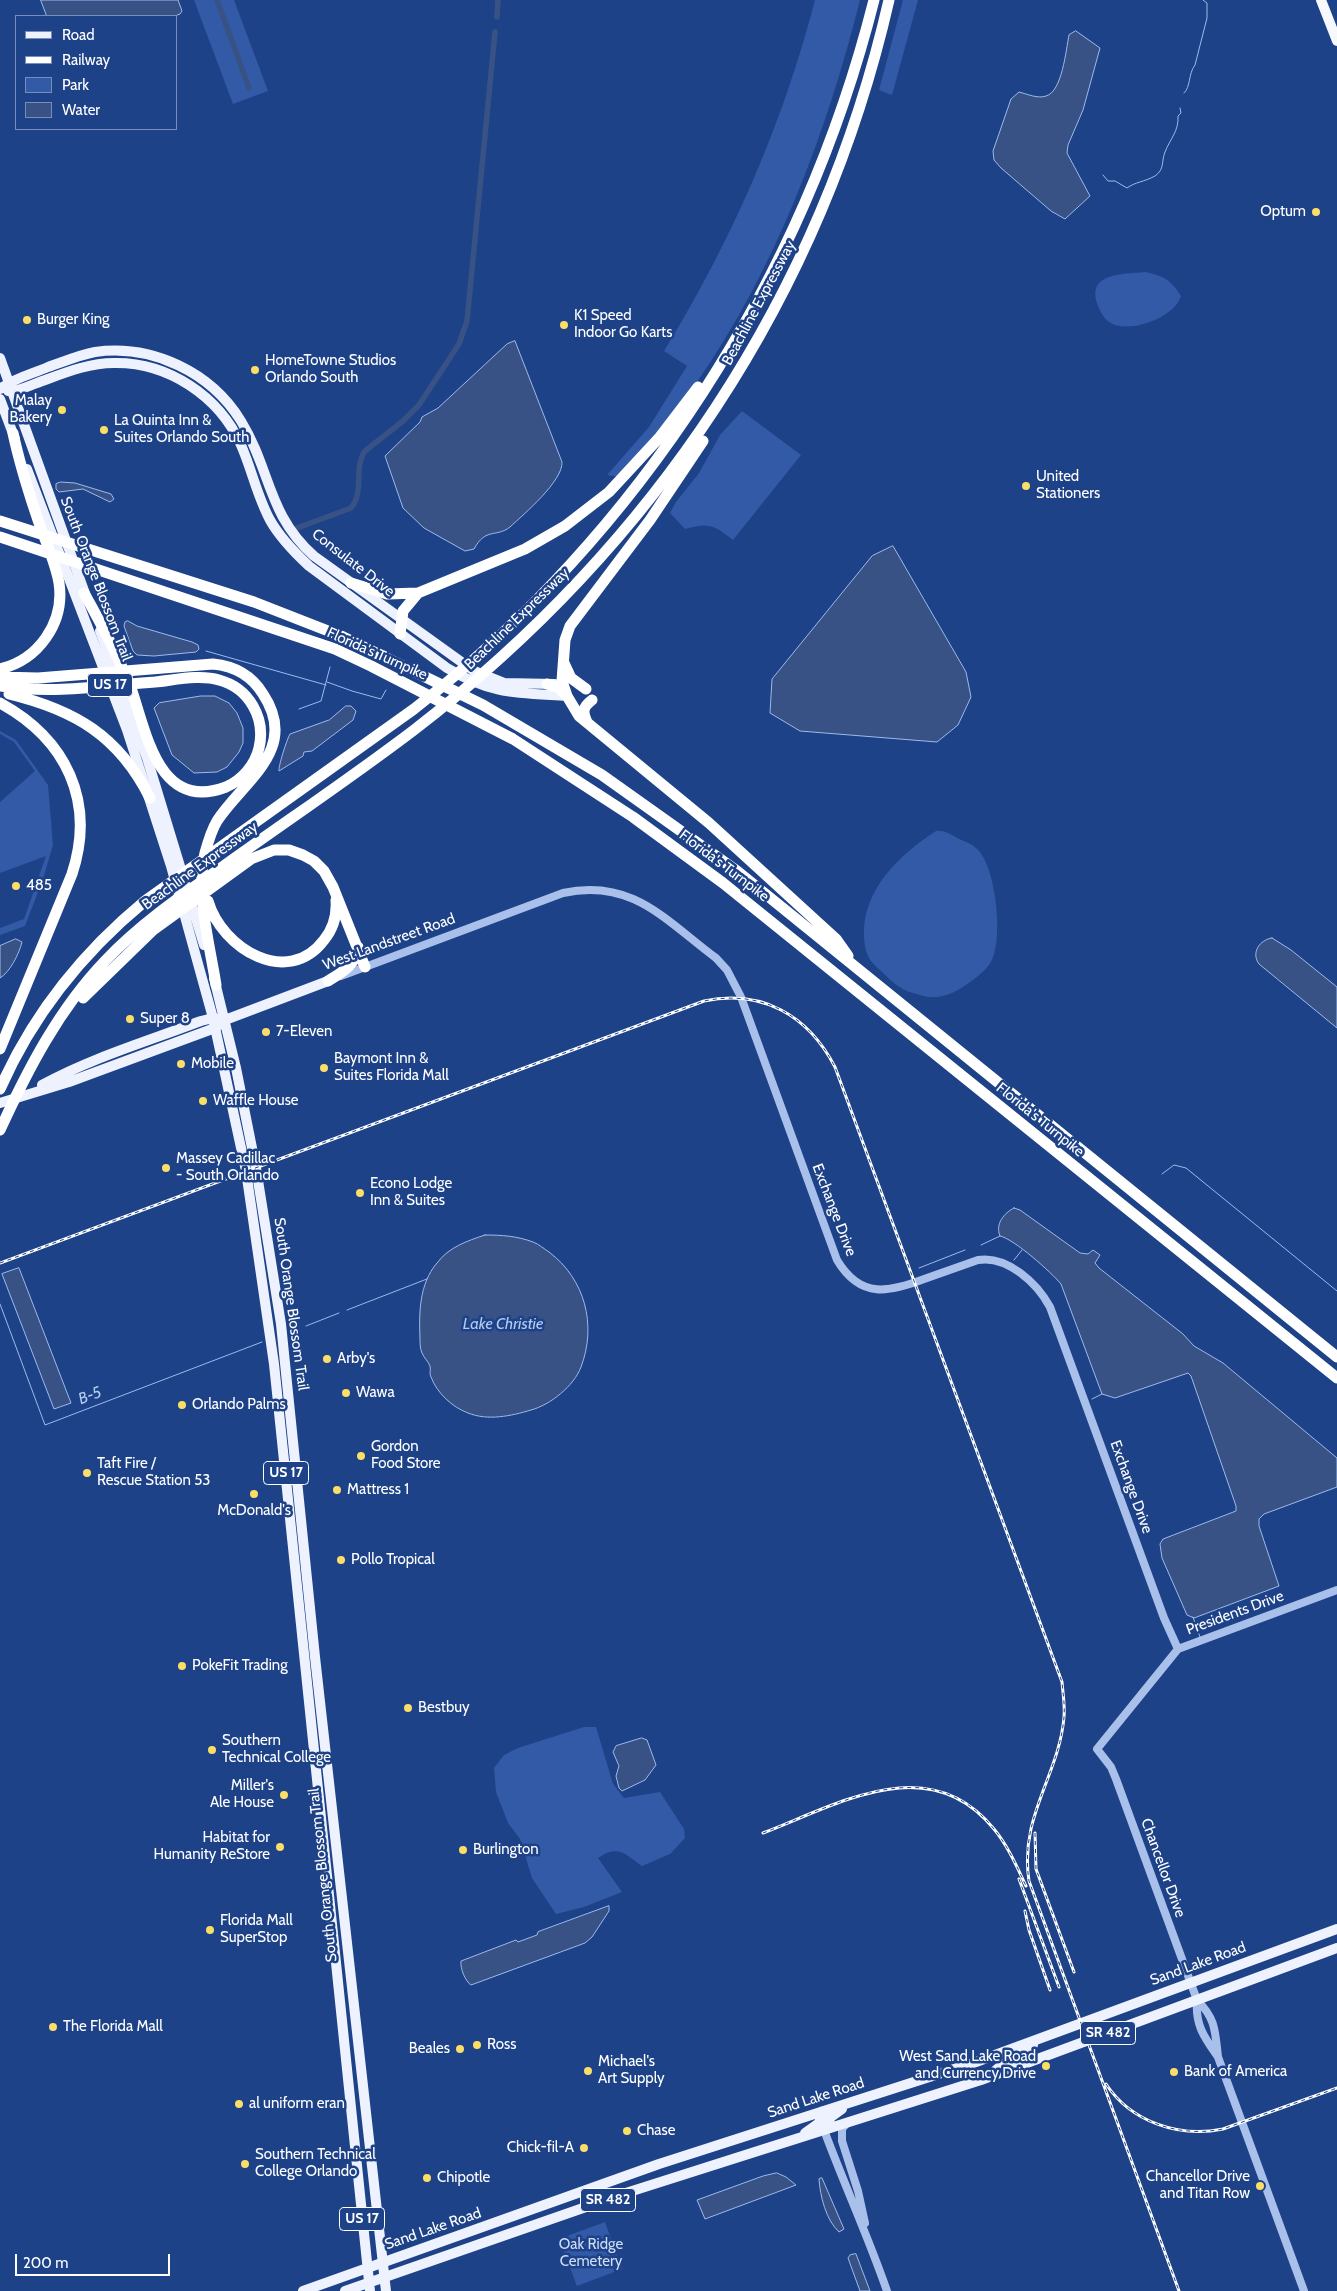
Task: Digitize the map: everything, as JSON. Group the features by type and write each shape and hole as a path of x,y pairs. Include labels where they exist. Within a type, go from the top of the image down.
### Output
{"highway":[{"name":"Beachline Expressway","path":"2,1086 31,1031 67,977 112,928 145,901 414,709 479,655 573,561 643,478 711,382 768,281 801,211 830,139 858,62 874,0"},
{"name":"Beachline Expressway","path":"152,925 227,864 432,716 497,662 551,610 612,544 700,434 753,349 806,249 841,165 889,0"},
{"path":"1322,0 1337,41"},
{"path":"352,583 386,594 418,593 525,549 565,526 609,492 653,445 688,402 743,314 768,281"},
{"path":"753,349 746,374 735,392 650,520 570,626 564,640 559,685 580,716 588,724 709,823 836,939 862,973"},
{"path":"0,669 23,660 42,643 55,621 60,598 56,570 23,477 13,434"},
{"name":"Florida's Turnpike","path":"0,521 77,544 304,620 403,664 557,748 644,804 737,871 1337,1358"},
{"name":"Florida's Turnpike","path":"0,537 344,653 476,718 513,739 594,791 723,883 1337,1378"},
{"path":"0,686 42,690 96,687 135,683 207,678 224,681 236,687 253,705 260,726 259,748 250,767 232,784 211,790 187,788 166,775 155,758 118,656 84,593"},
{"path":"400,634 401,619 406,605 418,593"},
{"path":"562,655 569,675 589,695 583,713 588,724"},
{"path":"0,677 38,678 218,664 240,672 261,690 272,715 273,743 265,764 221,816 212,831 202,869 202,893 216,985"},
{"path":"0,692 52,706 93,728 121,753 150,798"},
{"path":"0,703 31,723 56,750 74,784 80,818 78,846 72,874 0,1049"},
{"path":"235,800 222,819 213,840 205,878 211,911 224,932 237,945 251,954 274,962 289,961 307,955 322,942 331,930 336,909 335,891"},
{"path":"2,1125 44,1041 70,1004 84,997 152,925 269,850 285,850 303,855 318,864 327,875 365,968"},
{"path":"328,981 346,970 353,962 358,947"}],"main road":[{"name":"Consulate Drive","path":"11,387 86,355 111,351 149,354 176,364 193,373 222,396 240,418 253,443 276,505 301,544 314,556 458,662 490,679 504,682 559,685"},
{"name":"South Orange Blossom Trail","path":"0,358 84,593 147,758 216,985 242,1098 268,1238 285,1365 356,2039 386,2291"},
{"name":"Consulate Drive","path":"0,390 100,364 137,364 179,378 214,405 227,422 240,444 269,518 293,552 309,566 447,668 467,680 518,694 559,685"},
{"name":"South Orange Blossom Trail","path":"0,400 101,659 150,798 193,940 214,1023 243,1155 254,1217 277,1388 370,2287"},
{"path":"491,688 545,691 559,685"},
{"name":"West Landstreet Road","path":"224,1020 328,981"},
{"path":"0,1102 28,1093 59,1076 224,1020"},
{"path":"254,1217 259,1220 268,1238"},
{"name":"Sand Lake Road","path":"303,2291 659,2164 1012,2049 1337,1929"},
{"name":"Sand Lake Road","path":"345,2291 370,2287 384,2277 629,2192 981,2080 1337,1948"},
{"path":"1019,2066 1022,2054 1051,2034"},
{"path":"981,2080 1004,2065 1010,2059 1012,2049"},
{"path":"824,2130 827,2122 838,2111 863,2098"},
{"path":"795,2139 819,2122 823,2111"},
{"path":"501,2237 513,2225 566,2196"}],"street":[{"name":"Exchange Drive","path":"563,893 597,889 632,897 716,958 727,970 741,997 837,1260 844,1272 856,1282 870,1289 885,1291 900,1289 978,1260 990,1258 1009,1266 1043,1294 1053,1316 1164,1618 1178,1649"},
{"name":"West Landstreet Road","path":"328,981 563,893"},
{"name":"Presidents Drive","path":"1097,1749 1178,1649 1337,1590"},
{"name":"Chancellor Drive","path":"1097,1749 1111,1767 1116,1779 1197,2000 1209,2012 1214,2024 1218,2057 1304,2291"},
{"name":"Chancellor Drive","path":"1197,2000 1196,2016 1208,2042 1218,2057"},
{"path":"847,2123 842,2129 842,2141 858,2191 868,2237 886,2291"},
{"path":"824,2130 848,2196 868,2237"}],"green space":[{"path":"194,0 234,0 268,91 233,104"},
{"path":"815,0 860,0 832,100 795,198 774,247 751,294 697,382 621,477 607,475 649,427 687,366 664,351 712,267 753,181 787,92"},
{"path":"903,0 918,0 892,95 879,90"},
{"path":"1146,272 1163,277 1174,286 1181,296 1177,304 1170,311 1150,322 1127,327 1117,326 1109,322 1103,316 1097,303 1095,293 1098,285 1110,277"},
{"path":"742,411 801,455 733,540 711,526 706,525 685,529 670,513 676,502 699,473 720,435"},
{"path":"0,731 16,740 48,785 53,845 43,879 25,926 0,935 0,928 24,919 46,856 0,873 0,802 35,771 14,742 0,734"},
{"path":"936,831 942,831 970,844 984,858 993,886 996,904 997,937 995,952 991,962 982,973 967,985 952,993 931,997 908,991 890,980 869,958 864,936 865,919 869,903 876,889 897,862 922,840"},
{"path":"584,1727 596,1727 613,1784 624,1798 660,1792 684,1829 685,1838 670,1854 642,1866 621,1852 616,1851 598,1858 622,1892 584,1907 556,1914 532,1878 520,1839 508,1823 496,1792 494,1768 504,1755 518,1748"},
{"name":"Oak Ridge Cemetery","path":"605,2222 622,2269 577,2286 559,2239"}],"water":[{"path":"41,0 178,0 182,11 178,15 47,15"},
{"path":"1076,31 1100,48 1083,110 1068,145 1067,153 1090,196 1065,219 1051,211 1001,168 994,160 993,151 1011,99 1019,92 1043,97 1051,93 1056,87 1060,79 1069,35"},
{"path":"515,341 562,462 561,470 542,497 510,527 487,535 478,542 474,549 465,551 424,528 403,508 385,456 420,422 422,417 438,408 507,344"},
{"path":"61,482 75,483 111,494 114,499 110,502 83,489 59,492 56,489 56,484"},
{"path":"893,546 966,672 971,697 958,725 937,742 800,731 770,713 772,679 872,556"},
{"path":"128,621 137,626 192,642 198,645 199,649 196,652 154,656 137,655 133,651 124,626 125,622"},
{"path":"201,696 215,696 229,703 237,713 243,728 243,743 239,752 227,767 217,772 194,773 172,755 154,708 159,703"},
{"path":"346,706 351,706 356,711 353,720 312,751 304,752 303,756 279,771 290,734 329,720"},
{"path":"1272,938 1291,950 1337,987 1337,1028 1259,964 1256,951 1263,941"},
{"path":"16,939 22,942 19,952 11,967 0,978 0,946"},
{"path":"1014,1208 1020,1210 1080,1253 1088,1254 1093,1250 1100,1255 1095,1263 1099,1268 1183,1334 1194,1346 1223,1363 1337,1458 1337,1487 1264,1514 1259,1519 1259,1526 1279,1586 1194,1618 1187,1615 1162,1558 1160,1544 1163,1539 1236,1511 1236,1506 1191,1376 1188,1373 1115,1398 1102,1394 1061,1284 1023,1249 1000,1236 999,1227 1001,1219"},
{"name":"Lake Christie","path":"485,1235 521,1238 535,1243 549,1252 571,1275 579,1289 587,1319 586,1351 578,1374 567,1388 546,1404 516,1414 499,1417 483,1417 468,1413 446,1399 437,1389 430,1375 430,1366 420,1346 421,1299 431,1271 442,1257 453,1249 465,1242"},
{"path":"19,1268 71,1403 54,1409 2,1274"},
{"path":"642,1738 647,1740 656,1765 645,1780 622,1791 619,1788 616,1776 619,1766 613,1752 616,1746"},
{"path":"609,1906 609,1911 592,1937 585,1943 471,1985 465,1977 461,1961 516,1940 518,1942 537,1935 538,1932"},
{"path":"777,2173 796,2185 705,2219 697,2200 763,2176"},
{"path":"822,2178 844,2229 839,2232 834,2227 824,2207 819,2179"},
{"path":"856,2254 870,2291 860,2291 848,2258 850,2255"}],"waterway":[{"path":"217,0 249,88"},
{"path":"497,17 498,0"},
{"path":"1184,93 1188,87 1191,72 1195,65 1207,18 1207,3 1203,0"},
{"path":"297,528 351,508 357,494 360,465 365,451 403,421 419,405 459,344 467,321 495,32"},
{"path":"1103,175 1108,181 1115,181 1127,188 1155,176 1162,168 1165,152 1176,131 1178,116 1181,113 1180,108"},
{"path":"206,651 326,685"},
{"path":"299,709 321,701 330,667"},
{"path":"327,682 381,699 386,690"},
{"path":"1162,1174 1174,1165 1186,1168 1337,1291"},
{"path":"981,1245 1000,1236"},
{"path":"919,1268 965,1250"},
{"path":"1014,1260 1022,1250"},
{"name":"B-5","path":"347,1310 427,1279"},
{"name":"B-5","path":"0,1304 45,1425 262,1342"},
{"name":"B-5","path":"306,1326 339,1313"},
{"name":"B-5","path":"289,1332 298,1329"},
{"path":"1092,1399 1102,1394"},
{"path":"1193,1617 1200,1637"}],"railway":[{"path":"0,1263 704,1001 725,998 745,999 764,1003 781,1010 797,1020 824,1049 835,1067 1062,1682 1064,1717 1061,1738 1034,1816 1027,1858 1029,1881 1179,2291"},
{"path":"763,1833 852,1798 883,1790 912,1787 941,1792 969,1805 994,1829 1008,1849 1026,1886"},
{"path":"1035,1833 1036,1869 1074,1972"},
{"path":"1019,1879 1059,1987"},
{"path":"1025,1911 1029,1930 1050,1990"},
{"path":"1106,2084 1116,2097 1142,2117 1173,2129 1190,2131 1223,2129 1337,2088"}],"place":[{"name":"Optum","path":"1316,212"},
{"name":"Burger King","path":"27,320"},
{"name":"K1 Speed Indoor Go Karts","path":"564,325"},
{"name":"HomeTowne Studios Orlando South","path":"255,370"},
{"name":"Malay Bakery","path":"62,410"},
{"name":"La Quinta Inn & Suites Orlando South","path":"104,430"},
{"name":"United Stationers","path":"1026,486"},
{"name":"485","path":"16,886"},
{"name":"Super 8","path":"130,1019"},
{"name":"7-Eleven","path":"266,1032"},
{"name":"Mobile","path":"181,1064"},
{"name":"Baymont Inn & Suites Florida Mall","path":"324,1068"},
{"name":"Waffle House","path":"203,1101"},
{"name":"Massey Cadillac - South Orlando","path":"166,1168"},
{"name":"Econo Lodge Inn & Suites","path":"360,1193"},
{"name":"Arby's","path":"327,1359"},
{"name":"Wawa","path":"346,1393"},
{"name":"Orlando Palms","path":"182,1405"},
{"name":"Gordon Food Store","path":"361,1456"},
{"name":"Taft Fire / Rescue Station 53","path":"87,1473"},
{"name":"Mattress 1","path":"337,1490"},
{"name":"McDonald's","path":"254,1494"},
{"name":"Pollo Tropical","path":"341,1560"},
{"name":"PokeFit Trading","path":"182,1666"},
{"name":"Bestbuy","path":"408,1708"},
{"name":"Southern Technical College","path":"212,1750"},
{"name":"Miller's Ale House","path":"284,1795"},
{"name":"Habitat for Humanity ReStore","path":"280,1847"},
{"name":"Burlington","path":"463,1850"},
{"name":"Florida Mall SuperStop","path":"210,1930"},
{"name":"The Florida Mall","path":"53,2027"},
{"name":"Ross","path":"477,2045"},
{"name":"Beales","path":"460,2049"},
{"name":"West Sand Lake Road and Currency Drive","path":"1046,2066"},
{"name":"Michael's Art Supply","path":"588,2071"},
{"name":"Bank of America","path":"1174,2072"},
{"name":"al uniform eran","path":"239,2104"},
{"name":"Chase","path":"627,2131"},
{"name":"Chick-fil-A","path":"584,2148"},
{"name":"Southern Technical College Orlando","path":"245,2164"},
{"name":"Chipotle","path":"427,2178"},
{"name":"Chancellor Drive and Titan Row","path":"1260,2186"}]}
